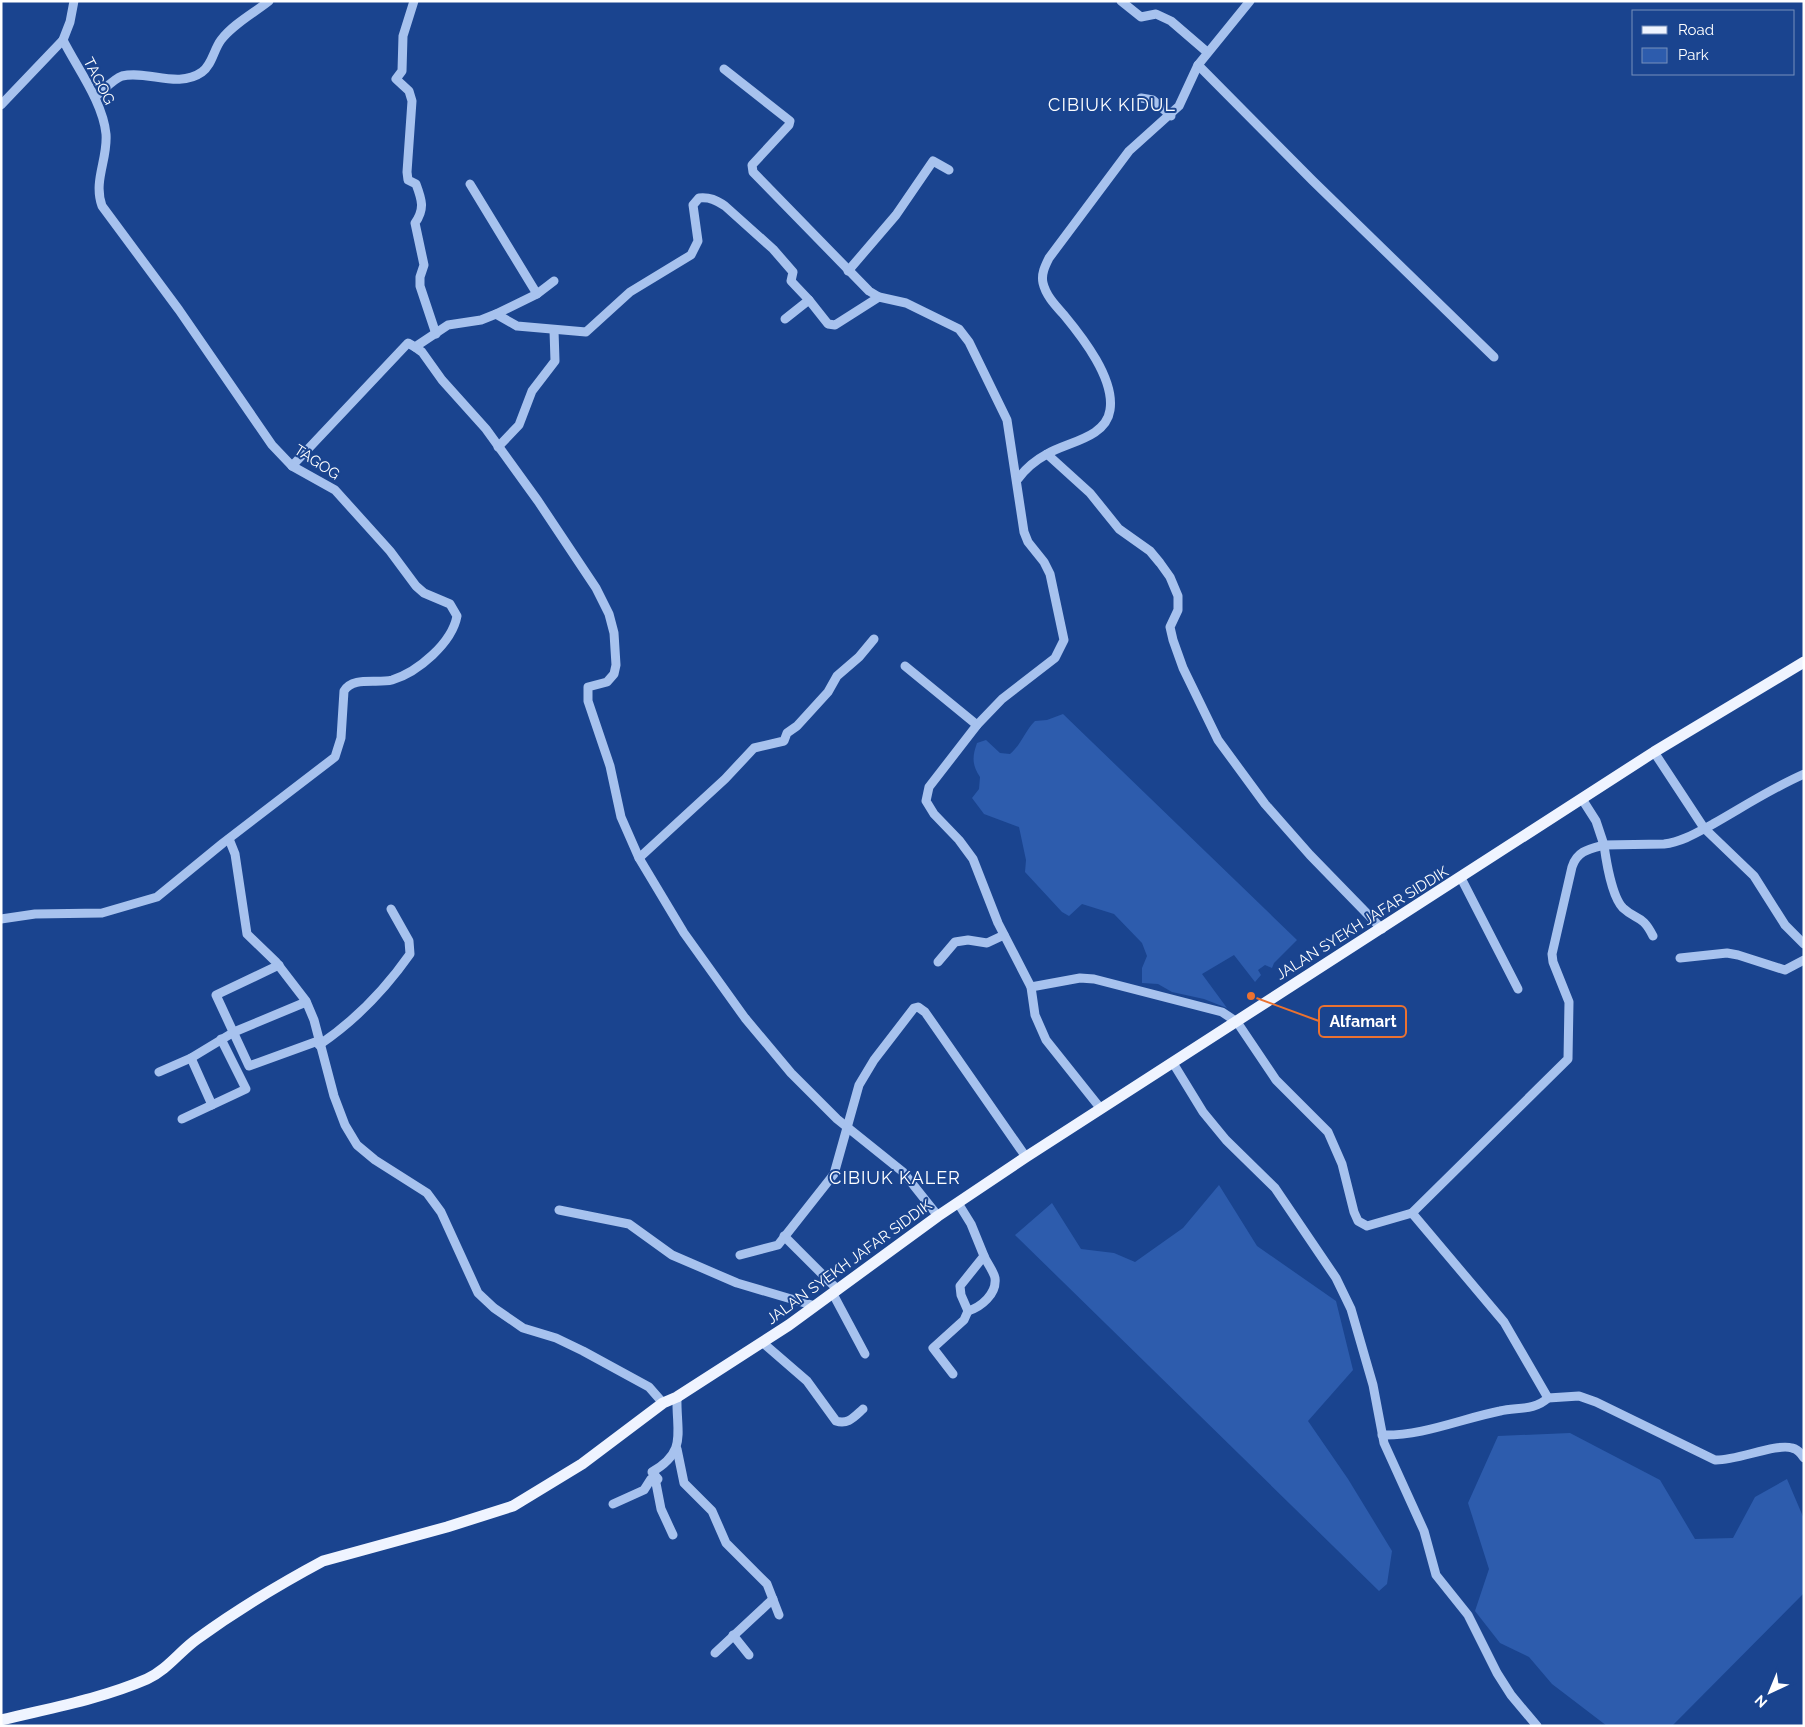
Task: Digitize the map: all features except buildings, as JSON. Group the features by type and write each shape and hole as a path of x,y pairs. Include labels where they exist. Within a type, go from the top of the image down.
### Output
{"main road":[{"name":"JALAN SYEKH JAFAR SIDDIK","path":"1,1720 114,1691 148,1678 172,1662 196,1640 226,1619 299,1573 323,1561 465,1522 513,1506 566,1475 663,1403 676,1397 762,1343 836,1292 938,1216 1026,1157 1654,752 1804,662"}],"street":[{"path":"1,105 63,40 70,22 74,1"},
{"path":"95,97 120,76 143,75 168,79 188,78 202,72 209,64 221,40 229,31 269,1"},
{"path":"414,1 403,36 402,71 396,79 409,91 412,101 407,172 408,180 416,184 423,203 421,215 415,223 424,265 420,277 420,286 436,334"},
{"path":"1121,1 1141,17 1156,14 1172,20 1207,52"},
{"path":"1018,479 1047,454 1097,430 1108,416 1110,400 1105,378 1094,357 1046,291 1042,272 1049,258 1120,161 1144,136 1171,116 1182,102 1198,65 1250,1"},
{"name":"TAGOG","path":"63,40 95,97 106,133 106,146 99,180 99,198 102,206 179,310 261,432 292,466 335,490 390,551 416,586 424,593 450,604 457,616 456,624 445,642 412,670 392,680 354,683 346,687 344,691 340,746 336,757 229,839"},
{"path":"1198,65 1313,181 1494,357"},
{"path":"724,69 758,97 786,116 790,123 754,161 751,168 861,285 879,297 906,303 951,324 966,336 1005,413 1018,479 1024,532 1028,542 1044,562 1050,574 1064,640 1055,658 1002,699 977,725 937,774 929,787 926,801 934,814 959,840 972,859 1004,935 1031,987 1034,1015 1046,1040 1101,1109"},
{"path":"1141,98 1153,100 1171,116"},
{"path":"848,271 896,215 933,160 949,170"},
{"path":"470,184 537,294"},
{"path":"496,314 517,326 586,332 630,292 691,255 698,241 692,211 695,201 699,198 709,198 718,201 773,249 793,272 792,281 828,324 835,325 879,297"},
{"path":"415,347 448,326 481,320 496,314 537,294 554,281"},
{"path":"785,319 809,300"},
{"path":"498,447 520,425 532,391 555,361 554,330"},
{"path":"292,466 408,343 422,352 442,380 476,416 538,501 591,580 609,614 614,633 616,665 614,674 607,682 590,685 587,692 596,732 610,766 621,817 639,858 684,934 745,1018 791,1073 846,1127 903,1172 938,1216"},
{"path":"1047,454 1090,493 1119,529 1150,551 1170,577 1178,596 1178,610 1170,627 1173,640 1183,668 1218,740 1265,804 1310,855 1382,929"},
{"path":"639,858 725,779 754,748 784,740 788,732 798,726 828,692 837,676 859,657 874,639"},
{"path":"905,666 977,725"},
{"path":"1654,752 1704,828 1754,876 1767,900 1785,925 1804,944"},
{"path":"1031,987 1080,978 1094,979 1222,1012 1237,1022 1276,1080 1331,1138 1342,1164 1354,1212 1358,1221 1367,1226 1412,1213 1568,1059 1568,1002 1553,962 1553,949 1574,861 1582,852 1604,845 1673,843 1804,774"},
{"path":"1582,799 1596,821 1604,845 1606,862 1621,906 1641,918 1653,936"},
{"path":"1,919 35,914 102,913 150,900 165,892 229,839 235,854 247,934 279,965 306,1002 314,1020 318,1043 334,1096 350,1135 375,1160 427,1193 441,1212 473,1283 485,1301 523,1328 574,1347 649,1386 663,1403"},
{"path":"1461,878 1518,989"},
{"path":"279,965 216,995 249,1066 318,1043 355,1019 374,1000 410,954 409,941 391,909"},
{"path":"938,962 955,942 968,940 989,943 1004,935"},
{"path":"1680,958 1732,954 1785,970 1804,960"},
{"path":"159,1072 191,1058 234,1032 306,1002"},
{"path":"740,1255 778,1245 836,1170 846,1127 859,1085 867,1070 911,1010 918,1007 925,1012 1026,1157"},
{"path":"182,1119 246,1089 221,1039"},
{"path":"191,1058 212,1105"},
{"path":"1173,1063 1203,1112 1226,1140 1275,1188 1336,1278 1351,1309 1373,1385 1382,1435 1424,1531 1436,1575 1468,1615 1496,1673 1537,1726"},
{"path":"953,1374 933,1348 964,1320 968,1311 977,1308 986,1300 994,1287 995,1278 971,1224 958,1203"},
{"path":"559,1210 629,1224 672,1255 736,1283 815,1306"},
{"path":"1412,1213 1504,1322 1548,1398"},
{"path":"784,1236 836,1292 865,1354"},
{"path":"968,1311 960,1295 960,1286 984,1260 984,1256"},
{"path":"762,1343 813,1387 836,1421 842,1423 850,1420 863,1409"},
{"path":"1382,1435 1416,1433 1502,1410 1532,1407 1548,1398 1572,1396 1596,1402 1715,1460 1726,1460 1784,1448 1798,1451 1804,1458"},
{"path":"676,1397 677,1449 684,1483 712,1511 722,1538 765,1581 779,1615"},
{"path":"613,1504 644,1490 648,1482 655,1478 658,1479 652,1472 668,1460 677,1449"},
{"path":"655,1478 661,1510 673,1535"},
{"path":"715,1654 773,1599"},
{"path":"732,1636 749,1655"}],"green space":[{"path":"1063,714 1297,940 1274,963 1272,968 1265,965 1258,970 1261,975 1255,982 1234,955 1202,974 1227,1008 1204,999 1172,992 1158,984 1142,983 1142,968 1147,956 1142,943 1114,914 1082,904 1069,916 1062,912 1025,872 1026,860 1019,827 984,814 972,798 979,789 980,777 975,769 974,761 977,743 986,740 1000,753 1010,754 1035,721 1047,720"},
{"path":"1219,1185 1257,1246 1336,1301 1353,1370 1308,1421 1348,1479 1392,1551 1387,1584 1379,1591 1015,1235 1052,1203 1081,1249 1114,1253 1135,1262 1183,1228"},
{"path":"1570,1433 1660,1480 1695,1539 1733,1538 1755,1497 1787,1479 1804,1519 1804,1593 1672,1726 1607,1726 1552,1684 1529,1657 1500,1643 1475,1611 1489,1569 1468,1503 1498,1436"}],"place":[{"name":"Alfamart","path":"1251,996"}],"district":[{"name":"CIBIUK KIDUL","path":"1112,105"},
{"name":"CIBIUK KALER","path":"895,1178"}]}
